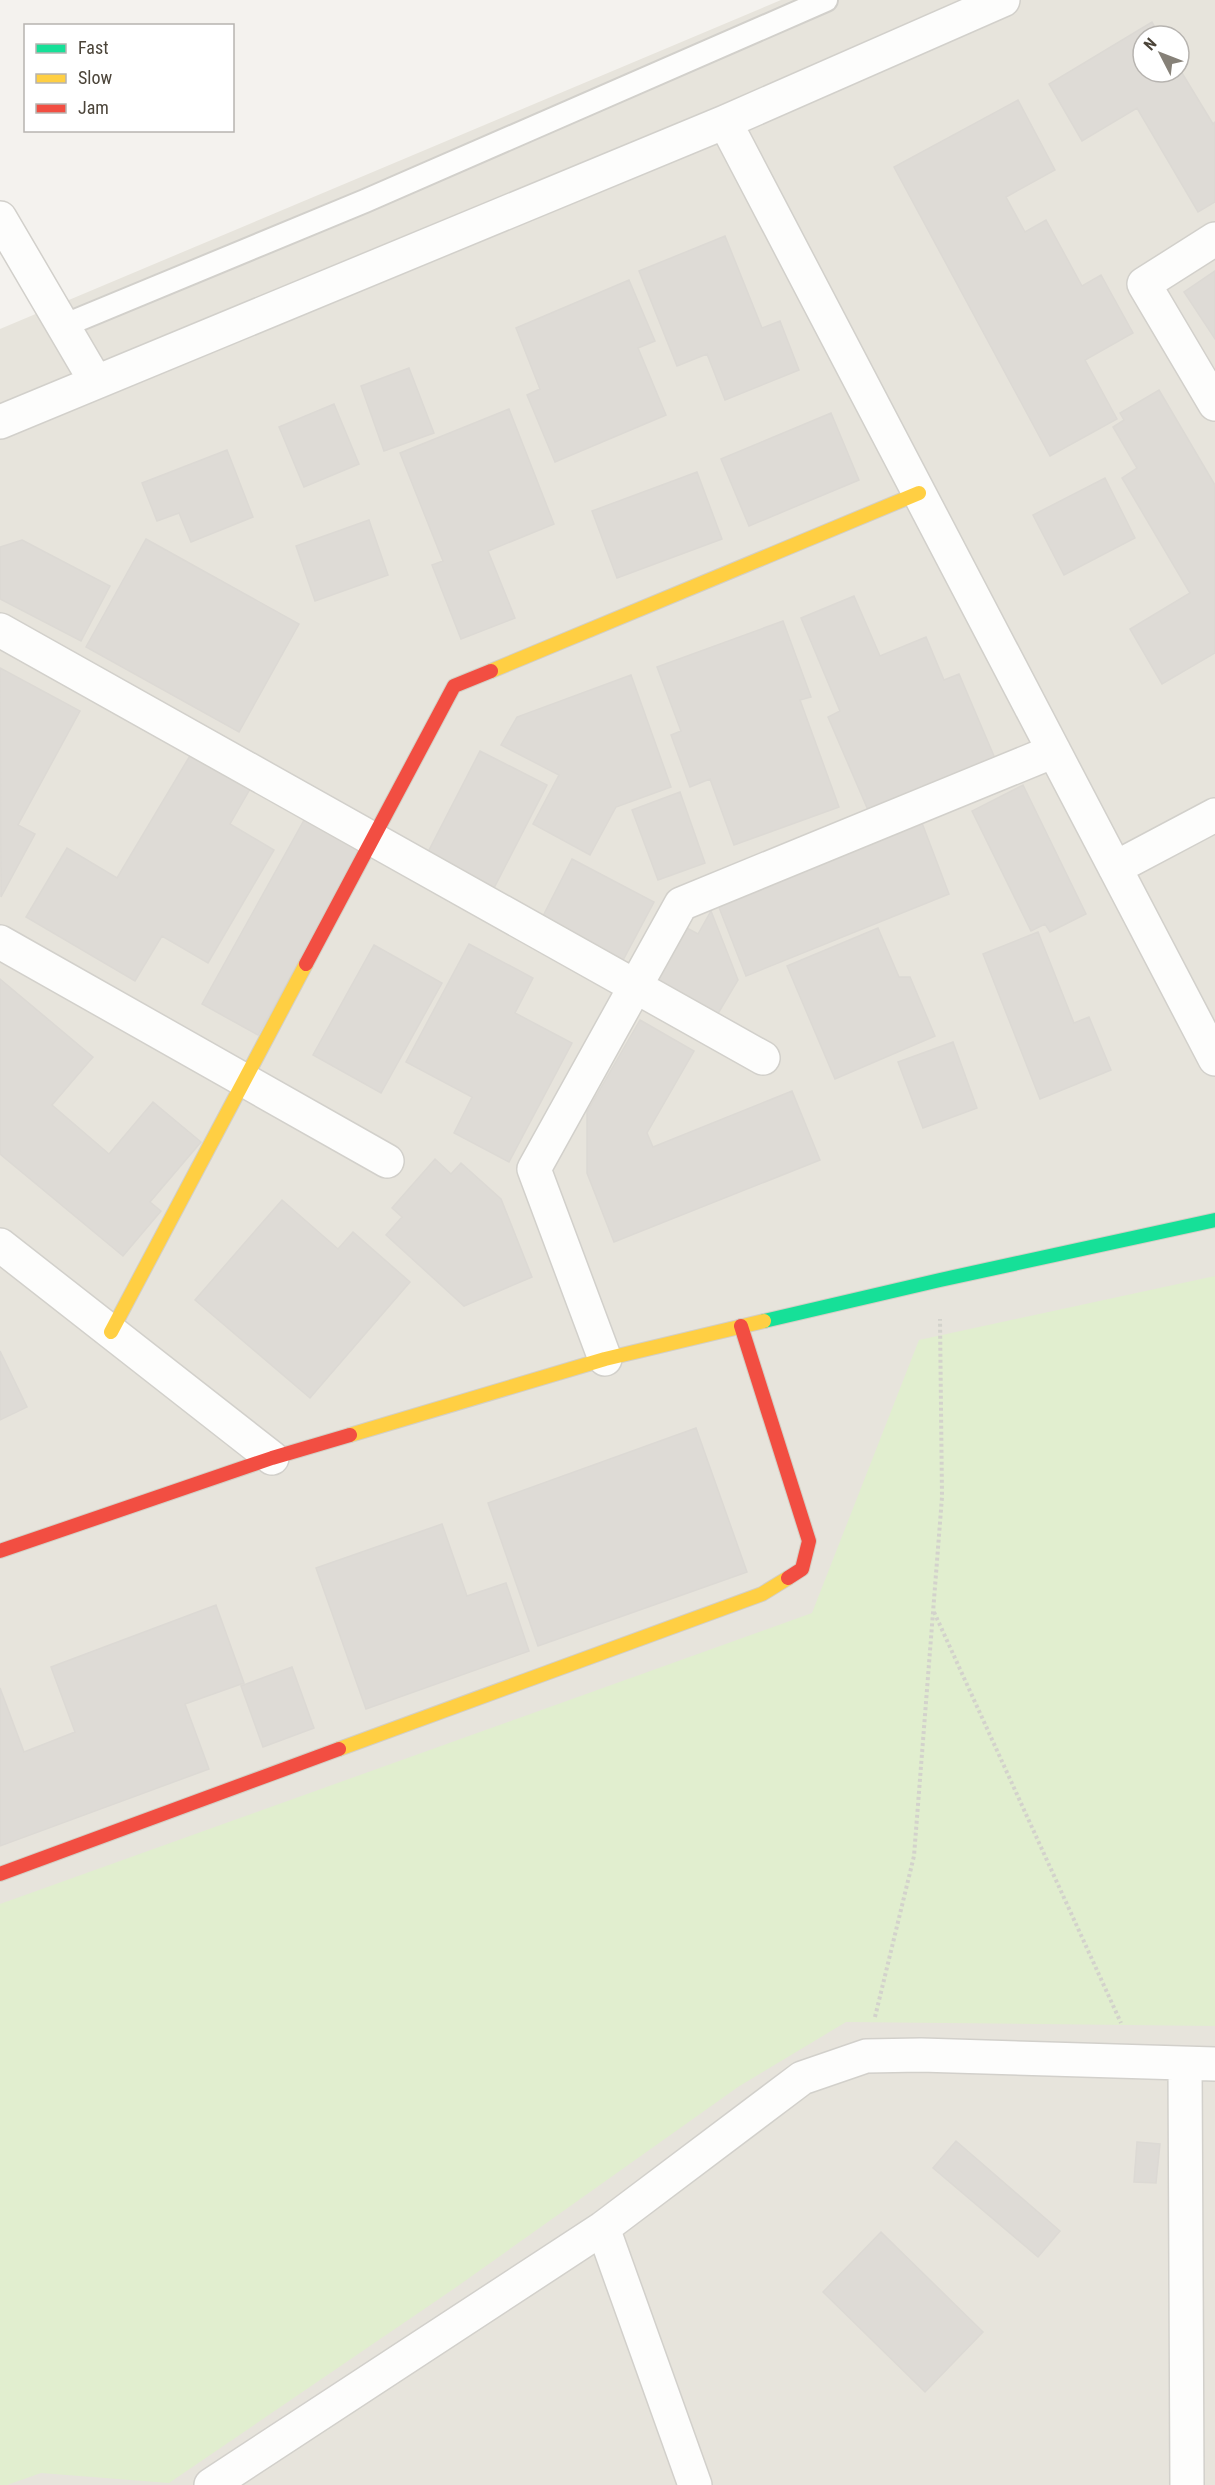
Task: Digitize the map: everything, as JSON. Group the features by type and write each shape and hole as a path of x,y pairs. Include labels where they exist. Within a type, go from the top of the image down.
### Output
{"street":[{"path":"0,422 725,122 1004,0"},
{"path":"725,122 1215,1059"},
{"path":"0,218 96,382"},
{"path":"1215,239 1144,284 1215,404"},
{"path":"111,1332 454,686 919,493"},
{"path":"0,630 763,1058"},
{"path":"605,1359 534,1169 681,904 1054,751"},
{"path":"1115,868 1215,815"},
{"path":"0,942 387,1161"},
{"path":"0,1551 272,1458 605,1359 940,1280 1215,1220"},
{"path":"0,1245 272,1458"},
{"path":"0,1874 762,1594 802,1569 808,1541 741,1326"},
{"path":"211,2485 603,2228 802,2078 866,2056 921,2055 1200,2064 1187,2485"},
{"path":"603,2228 695,2485"}],"lane":[{"path":"63,326 366,201 826,0"}],"path":[{"path":"866,2056 914,1856 942,1497 940,1280"},
{"path":"933,1610 1138,2062"}],"shaded area":[{"path":"781,0 1215,0 1215,2485 0,2485 0,329"}],"green space":[{"path":"1215,1276 1215,2026 846,2022 738,2087 455,2288 169,2483 41,2473 7,2485 0,2485 0,1904 812,1613 919,1340"}],"building":[{"path":"1131,35 1131,84 1189,84 1213,124 1215,122 1215,202 1198,212 1137,108 1082,141 1049,84"},
{"path":"1018,100 1055,170 1006,197 1025,232 1046,220 1082,286 1101,275 1133,333 1085,360 1117,419 1050,456 894,167"},
{"path":"725,236 762,328 780,321 799,370 725,400 707,354 677,366 639,271"},
{"path":"1215,271 1215,339 1184,292"},
{"path":"629,280 655,341 638,348 666,415 555,462 527,395 540,389 516,328"},
{"path":"409,368 434,433 384,451 361,386"},
{"path":"1159,390 1215,485 1215,653 1162,684 1130,629 1190,593 1122,478 1137,468 1113,427 1124,420 1120,413"},
{"path":"334,404 359,464 304,487 279,427"},
{"path":"509,409 554,524 488,551 515,618 461,639 432,565 443,561 400,453"},
{"path":"831,413 859,480 749,526 721,459"},
{"path":"227,450 253,517 191,542 179,513 157,521 142,483"},
{"path":"697,472 722,539 617,578 592,511"},
{"path":"1105,478 1135,538 1064,575 1033,515"},
{"path":"369,520 388,575 315,601 296,546"},
{"path":"146,539 299,624 239,732 86,647"},
{"path":"22,540 110,586 81,641 0,599 0,547"},
{"path":"854,596 880,656 926,637 944,680 959,674 997,763 871,817 828,717 840,711 801,618"},
{"path":"783,621 811,697 800,700 839,807 734,845 710,779 690,787 671,735 681,731 657,667"},
{"path":"0,668 80,711 18,825 35,834 1,897"},
{"path":"631,675 671,787 616,807 590,855 533,824 559,775 501,745 517,717"},
{"path":"480,751 547,785 493,890 426,856"},
{"path":"191,754 250,789 230,824 274,850 208,963 162,936 135,981 26,917 67,848 117,878"},
{"path":"1023,785 1086,914 1050,932 1045,924 1031,931 972,811"},
{"path":"680,792 705,863 658,880 632,810"},
{"path":"308,813 364,844 258,1035 202,1004"},
{"path":"922,823 949,894 746,976 718,905"},
{"path":"572,859 654,902 622,962 541,920"},
{"path":"711,911 738,980 716,1017 656,983 687,928 698,934"},
{"path":"878,928 899,977 910,977 935,1036 835,1079 787,966"},
{"path":"1038,932 1074,1023 1089,1017 1111,1070 1040,1099 983,954"},
{"path":"469,944 533,978 515,1013 572,1043 509,1162 454,1133 472,1097 406,1062"},
{"path":"374,945 442,983 381,1093 313,1055"},
{"path":"0,979 93,1057 52,1105 109,1154 153,1102 201,1142 150,1202 161,1211 123,1256 0,1154"},
{"path":"640,1020 694,1051 647,1133 653,1147 792,1091 820,1160 614,1242 587,1173 587,1112"},
{"path":"953,1042 977,1108 923,1128 898,1062"},
{"path":"435,1159 451,1174 461,1163 501,1199 532,1277 464,1306 386,1235 402,1217 392,1208"},
{"path":"282,1200 338,1249 353,1232 410,1282 310,1398 195,1300"},
{"path":"0,1351 27,1407 0,1420"},
{"path":"696,1428 747,1572 538,1646 488,1503"},
{"path":"442,1524 467,1596 506,1583 529,1651 366,1709 316,1568"},
{"path":"216,1605 244,1683 185,1704 209,1769 0,1846 0,1688 24,1752 75,1732 51,1667"},
{"path":"292,1667 314,1728 263,1747 241,1686"},
{"path":"956,2141 1060,2231 1038,2257 933,2168"},
{"path":"1137,2142 1160,2144 1156,2183 1134,2182"},
{"path":"881,2232 983,2332 925,2392 823,2292"}],"traffic: fast":[{"path":"764,1321 1215,1220"}],"traffic: slow":[{"path":"491,671 919,493"},
{"path":"111,1332 306,964"},
{"path":"350,1435 605,1359 764,1321"},
{"path":"339,1749 762,1594 788,1578"}],"traffic: jam":[{"path":"306,964 454,686 491,671"},
{"path":"741,1326 809,1541 802,1569 788,1578"},
{"path":"0,1551 272,1458 350,1435"},
{"path":"0,1874 339,1749"}]}
